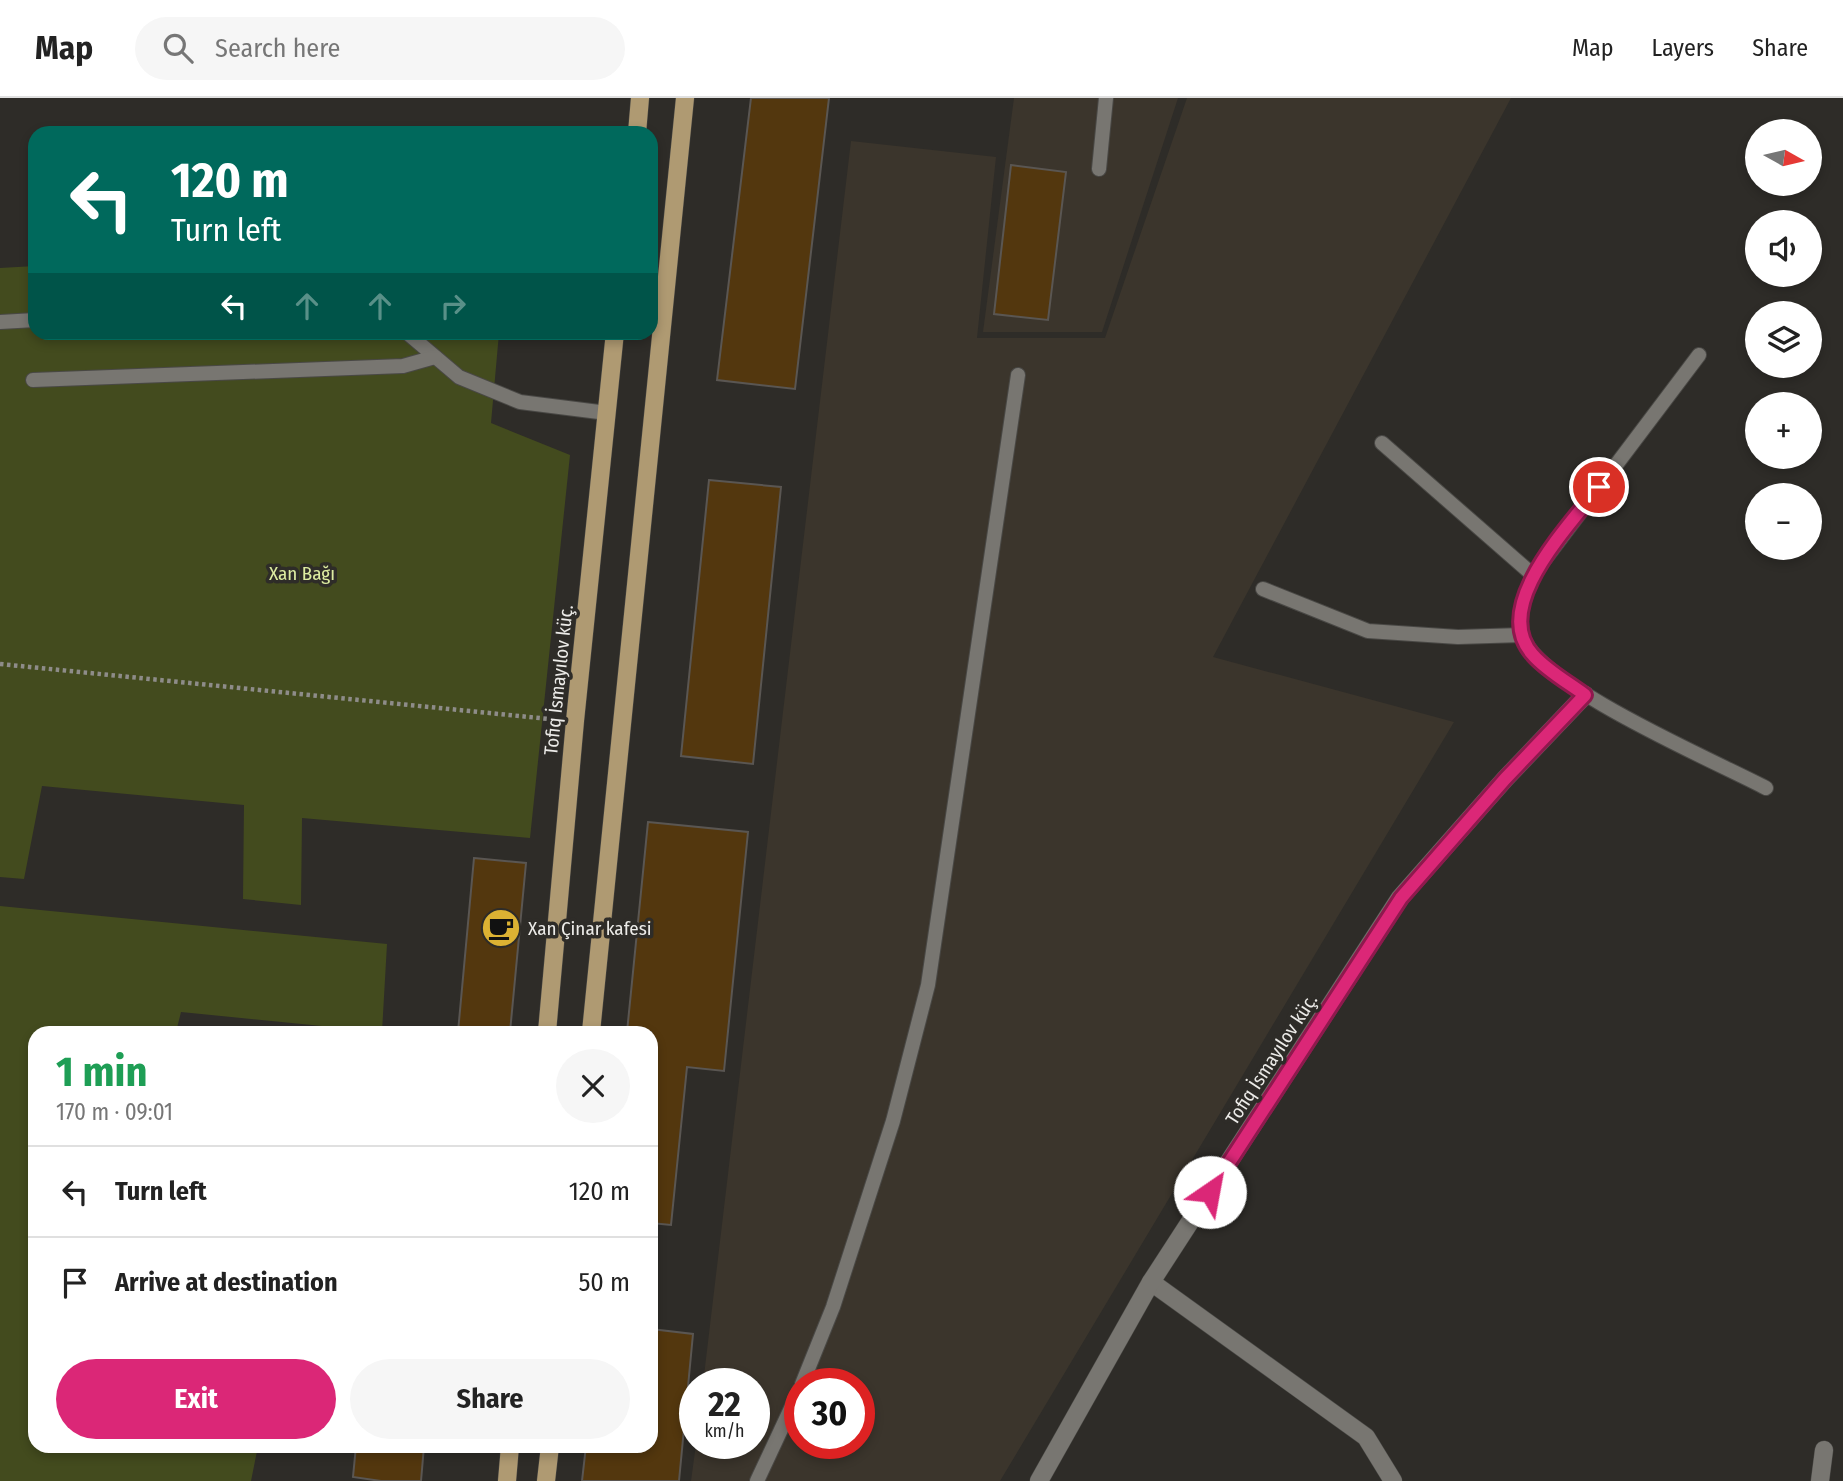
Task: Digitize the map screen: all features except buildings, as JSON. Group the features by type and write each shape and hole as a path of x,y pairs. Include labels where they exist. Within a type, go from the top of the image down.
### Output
{"main road":[{"path":"638,126 640,98"},
{"path":"592,1026 685,98"},
{"name":"Tofiq İsmayılov küç.","path":"548,1026 614,340"},
{"path":"506,1481 509,1453"},
{"path":"546,1481 549,1453"}],"street":[{"name":"Tofiq İsmayılov küç.","path":"1039,1481 1151,1282 1401,898 1505,779 1585,695"},
{"path":"1151,1282 1366,1437 1393,1481"},
{"path":"1820,1481 1824,1450"}],"lane":[{"path":"1099,169 1106,98"},
{"path":"0,322 28,320"},
{"path":"415,340 459,377 520,402 607,413"},
{"path":"1699,355 1532,575 1523,603 1522,635 1533,655 1585,695 1766,788"},
{"path":"33,380 403,366 435,357"},
{"path":"809,1368 833,1307 893,1121 928,985 1018,375"},
{"path":"1382,443 1532,575"},
{"path":"1262,589 1368,631 1458,637 1522,635"},
{"path":"757,1481 784,1423"}],"path":[{"path":"0,664 575,722"}],"shaded area":[{"path":"1014,98 1178,98 1102,332 983,332"},
{"path":"1187,98 1511,98 1213,657 1454,722 1000,1481 691,1481 694,1459 770,1459 770,1368 705,1368 851,141 996,157 977,338 1105,338"}],"green space":[{"name":"Xan Bağı","path":"28,266 28,340 498,340 491,423 570,455 530,838 302,818 301,905 243,899 244,805 42,786 24,879 0,877 0,268"},
{"path":"0,906 387,944 382,1026 322,1026 181,1012 178,1026 28,1026 28,1453 257,1453 251,1481 0,1481"}],"place":[{"name":"Xan Çinar kafesi","path":"501,928"}],"route":[{"path":"1210,1192 1401,898 1505,779 1585,695 1533,655 1522,635 1523,603 1532,575 1599,487"}]}
